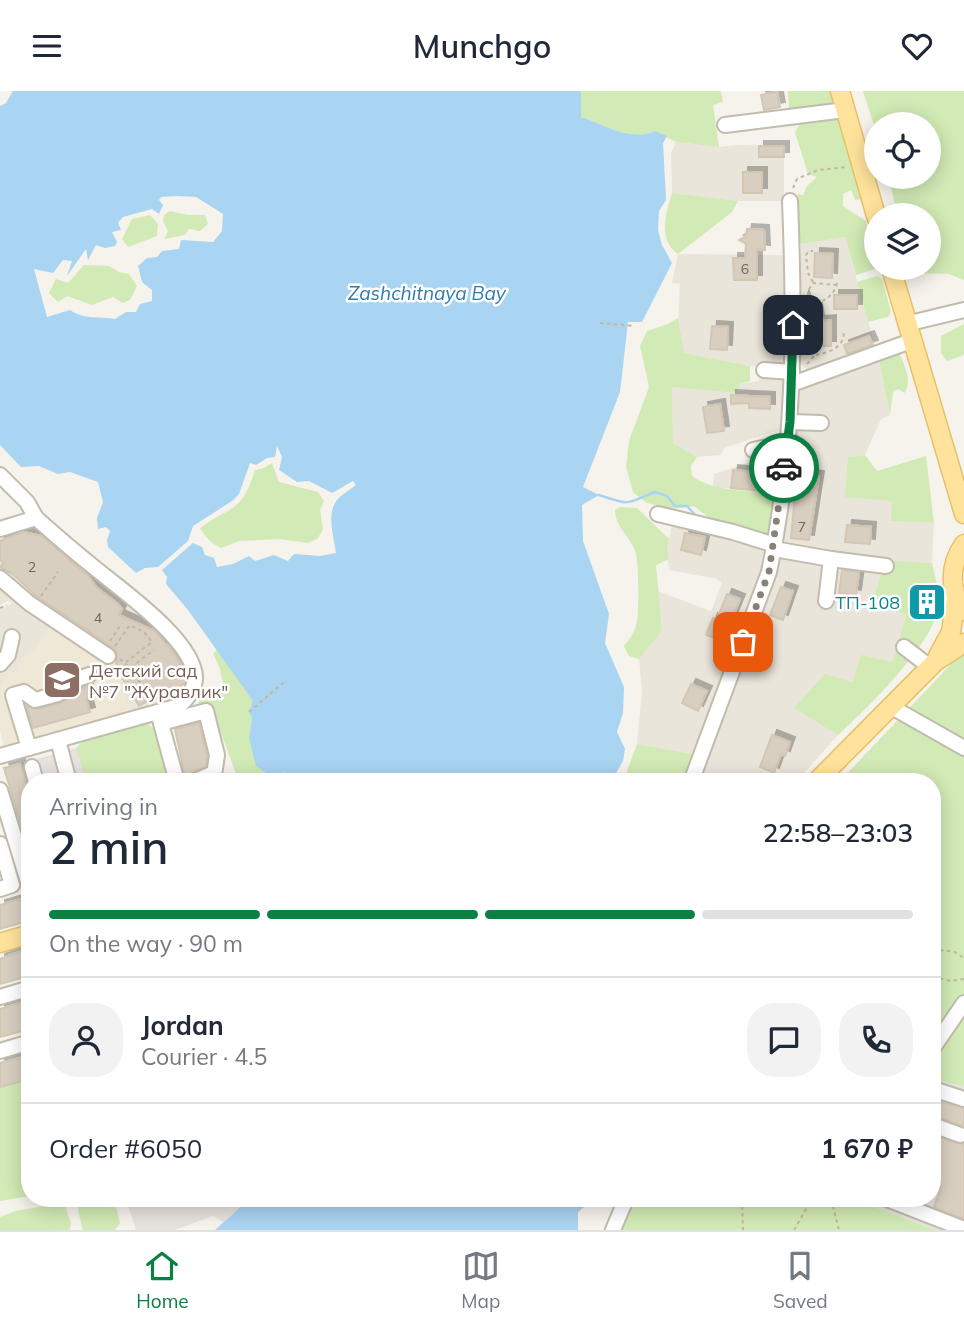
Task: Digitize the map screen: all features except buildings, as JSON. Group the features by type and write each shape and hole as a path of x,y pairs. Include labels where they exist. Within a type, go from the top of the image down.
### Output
{"main road":[{"path":"840,91 872,203"},
{"path":"894,280 964,513"},
{"path":"945,443 964,475"},
{"path":"933,664 951,632 960,605 952,577 962,547 964,530"},
{"path":"825,773 933,664 964,643"},
{"path":"0,943 21,937"}],"street":[{"path":"725,125 845,110"},
{"path":"694,773 769,572 774,547 796,374 790,201"},
{"path":"764,370 796,374 964,310"},
{"path":"790,422 821,423"},
{"path":"753,450 787,443"},
{"path":"0,475 27,502 36,518 143,606 164,627 187,654 195,679 192,691 179,706 152,710 0,756"},
{"path":"658,514 733,531 774,547 831,559 886,566"},
{"path":"0,529 36,518"},
{"path":"826,601 831,559"},
{"path":"0,578 29,603 109,654"},
{"path":"936,602 960,605"},
{"path":"0,664 8,655 12,637"},
{"path":"904,647 933,664"},
{"path":"29,748 13,695 24,692 35,701 58,694 78,679 89,675"},
{"path":"890,706 964,748"},
{"path":"152,710 206,711 217,755 215,773"},
{"path":"152,710 174,773"},
{"path":"58,740 67,773"},
{"path":"32,767 34,773"},
{"path":"0,790 21,859"},
{"path":"0,844 12,885 0,890"},
{"path":"0,899 16,895"},
{"path":"0,997 21,991"},
{"path":"941,1036 964,1003"},
{"path":"0,1051 21,1045"},
{"path":"941,1092 964,1099"},
{"path":"941,1128 960,1135"},
{"path":"613,1230 622,1207"},
{"path":"908,1207 964,1229"}],"path":[{"path":"790,201 797,179 818,170 854,166"},
{"path":"813,251 806,255 808,273 813,283 809,300 816,303 829,298 838,280"},
{"path":"813,283 837,285"},
{"path":"600,323 635,326"},
{"path":"805,331 808,348 815,355"},
{"path":"796,374 815,355 834,350 844,339 844,333"},
{"path":"38,600 58,572"},
{"path":"0,607 7,604"},
{"path":"113,637 122,623"},
{"path":"109,654 130,625 144,632 152,642 125,662"},
{"path":"152,710 131,669 154,650"},
{"path":"249,712 284,682"},
{"path":"941,950 955,952 964,958"},
{"path":"941,979 951,981 964,979"},
{"path":"742,1207 743,1230"},
{"path":"794,1230 807,1207"},
{"path":"833,1207 839,1230"}],"shaded area":[{"path":"676,142 719,147 784,146 784,201 738,201 672,193 671,153"},
{"path":"845,237 875,346 809,371 800,364 801,244"},
{"path":"678,254 784,255 783,363 759,362 759,366 750,366 683,353 678,318 680,284 672,283"},
{"path":"879,360 890,415 881,419 865,455 848,457 893,501 892,521 934,523 932,563 885,560 872,604 906,615 892,663 795,708 838,735 804,773 700,773 775,576 784,544 799,389"},
{"path":"759,378 783,380 782,429 724,448 721,455 697,457 673,443 672,386 735,393 739,384 759,381"},
{"path":"780,452 773,493 713,487 714,474"},
{"path":"672,525 761,546 766,553 743,623 693,754 637,744 642,691 639,659 662,631 658,591 711,611 722,583 717,579 669,570 667,550"},
{"path":"8,530 38,530 48,537 161,632 184,659 190,683 174,704 131,713 33,652 20,670 9,674 0,687 0,609 12,604 8,601 0,605 0,536"},
{"name":"Детский сад №7 \"Журавлик\"","path":"50,625 113,665 131,713 4,747 0,730 0,687 9,674 20,670 18,664 26,654 33,652"},
{"path":"76,748 83,773 21,773 21,829 4,768"},
{"path":"941,1082 964,1086 964,1230 935,1230 874,1207 941,1207"},
{"path":"129,1207 240,1207 223,1222 213,1216 175,1230 136,1230"}],"green space":[{"path":"581,91 721,91 723,102 713,105 719,147 676,142 655,131 627,134 581,117"},
{"path":"788,91 831,91 863,199 855,200 851,190 843,194 843,206 864,220 864,272 856,275 845,237 801,244 798,238 798,193 803,196 806,187 817,177 808,174 795,132 800,124 801,113 789,109"},
{"path":"863,91 964,91 964,280 941,274 941,203 894,203 892,189 941,189 941,112 870,112"},
{"path":"672,193 738,201 732,212 678,254 671,248 665,233"},
{"path":"170,211 205,215 208,224 200,231 189,229 185,235 164,239 168,231 163,222 164,215"},
{"path":"150,215 158,224 157,236 128,247 122,239 132,219"},
{"path":"84,265 109,266 129,274 137,286 130,300 123,303 113,297 92,305 67,296 58,302 49,293 56,279 68,283"},
{"path":"882,280 891,312 888,317 868,322 857,282"},
{"path":"678,318 684,353 750,366 750,381 740,384 736,393 672,387 673,443 697,457 691,466 692,476 701,481 731,489 773,493 770,535 764,537 712,520 694,506 671,509 647,503 633,492 626,467 629,441 649,387 640,346 647,331"},
{"path":"964,324 964,355 947,361 941,353 941,336"},
{"path":"900,354 908,383 905,393 898,389 893,392 890,415 879,360"},
{"path":"865,455 877,471 926,456 934,523 891,521 892,501 845,497 848,457"},
{"path":"272,463 279,482 318,492 324,501 320,510 323,530 317,539 308,543 280,539 239,541 221,548 212,542 200,528 235,507 245,494 255,470"},
{"path":"620,507 637,508 669,539 669,559 656,565 662,631 639,659 629,656 624,646 637,622 638,585 635,550 616,516 615,510"},
{"path":"885,560 932,563 938,593 937,612 923,642 910,659 864,711 838,735 794,708 825,674 852,682 861,655 892,662 906,615 872,604"},
{"path":"217,650 254,702 249,711 252,718 249,738 286,773 236,773 211,706 199,708 199,696 224,690 220,669 213,653"},
{"path":"964,655 964,1086 941,1082 941,773 848,773 954,661"},
{"path":"147,723 156,730 166,773 83,773 76,748 82,742"},
{"path":"637,744 693,754 687,773 626,773"},
{"path":"21,1081 21,1198 0,1201 0,1087"},
{"path":"65,1207 71,1223 70,1230 0,1230 0,1217 15,1211"},
{"path":"79,1207 115,1207 120,1223 115,1230 83,1230"},
{"path":"624,1207 874,1207 935,1230 620,1230"}],"water":[{"name":"Zashchitnaya Bay","path":"13,91 581,91 581,117 627,134 655,131 667,136 663,143 666,200 659,211 658,230 662,245 672,263 642,322 628,322 620,392 583,487 599,495 582,505 583,541 609,614 605,643 624,687 623,713 617,732 625,749 623,761 616,773 266,773 256,766 249,738 252,718 249,712 253,701 188,610 166,584 167,577 162,570 193,543 202,547 205,555 214,558 217,567 233,564 249,556 255,561 274,555 288,561 294,554 320,556 336,553 332,512 339,498 356,485 353,481 332,493 309,481 297,482 279,470 282,457 277,446 275,457 267,458 256,465 250,463 239,494 193,526 188,541 158,567 145,568 136,573 108,547 110,531 106,527 98,529 97,518 103,502 98,482 70,472 58,474 39,466 21,467 0,445 0,106 6,103","holes":["161,197 196,197 223,214 222,231 213,242 181,240 179,249 162,251 157,257 147,258 138,266 142,282 152,290 152,301 140,304 136,312 126,312 115,319 86,316 70,310 47,317 34,269 53,273 63,260 72,261 67,276 86,249 88,260 96,245 105,248 115,246 117,242 112,232 121,230 118,223 123,217 152,209 159,214 163,205 159,200"]},
{"path":"240,1207 584,1207 578,1212 578,1230 215,1230"}],"waterway":[{"path":"599,495 628,502 655,492 667,496 675,506 687,506 697,517"}],"way so far":[{"path":"743,642 769,572 784,468"}],"place":[{"name":"ТП-108","path":"927,602"},
{"name":"Детский сад №7 \"Журавлик\"","path":"62,680"}],"route":[{"path":"784,468 790,422 793,325"}]}
